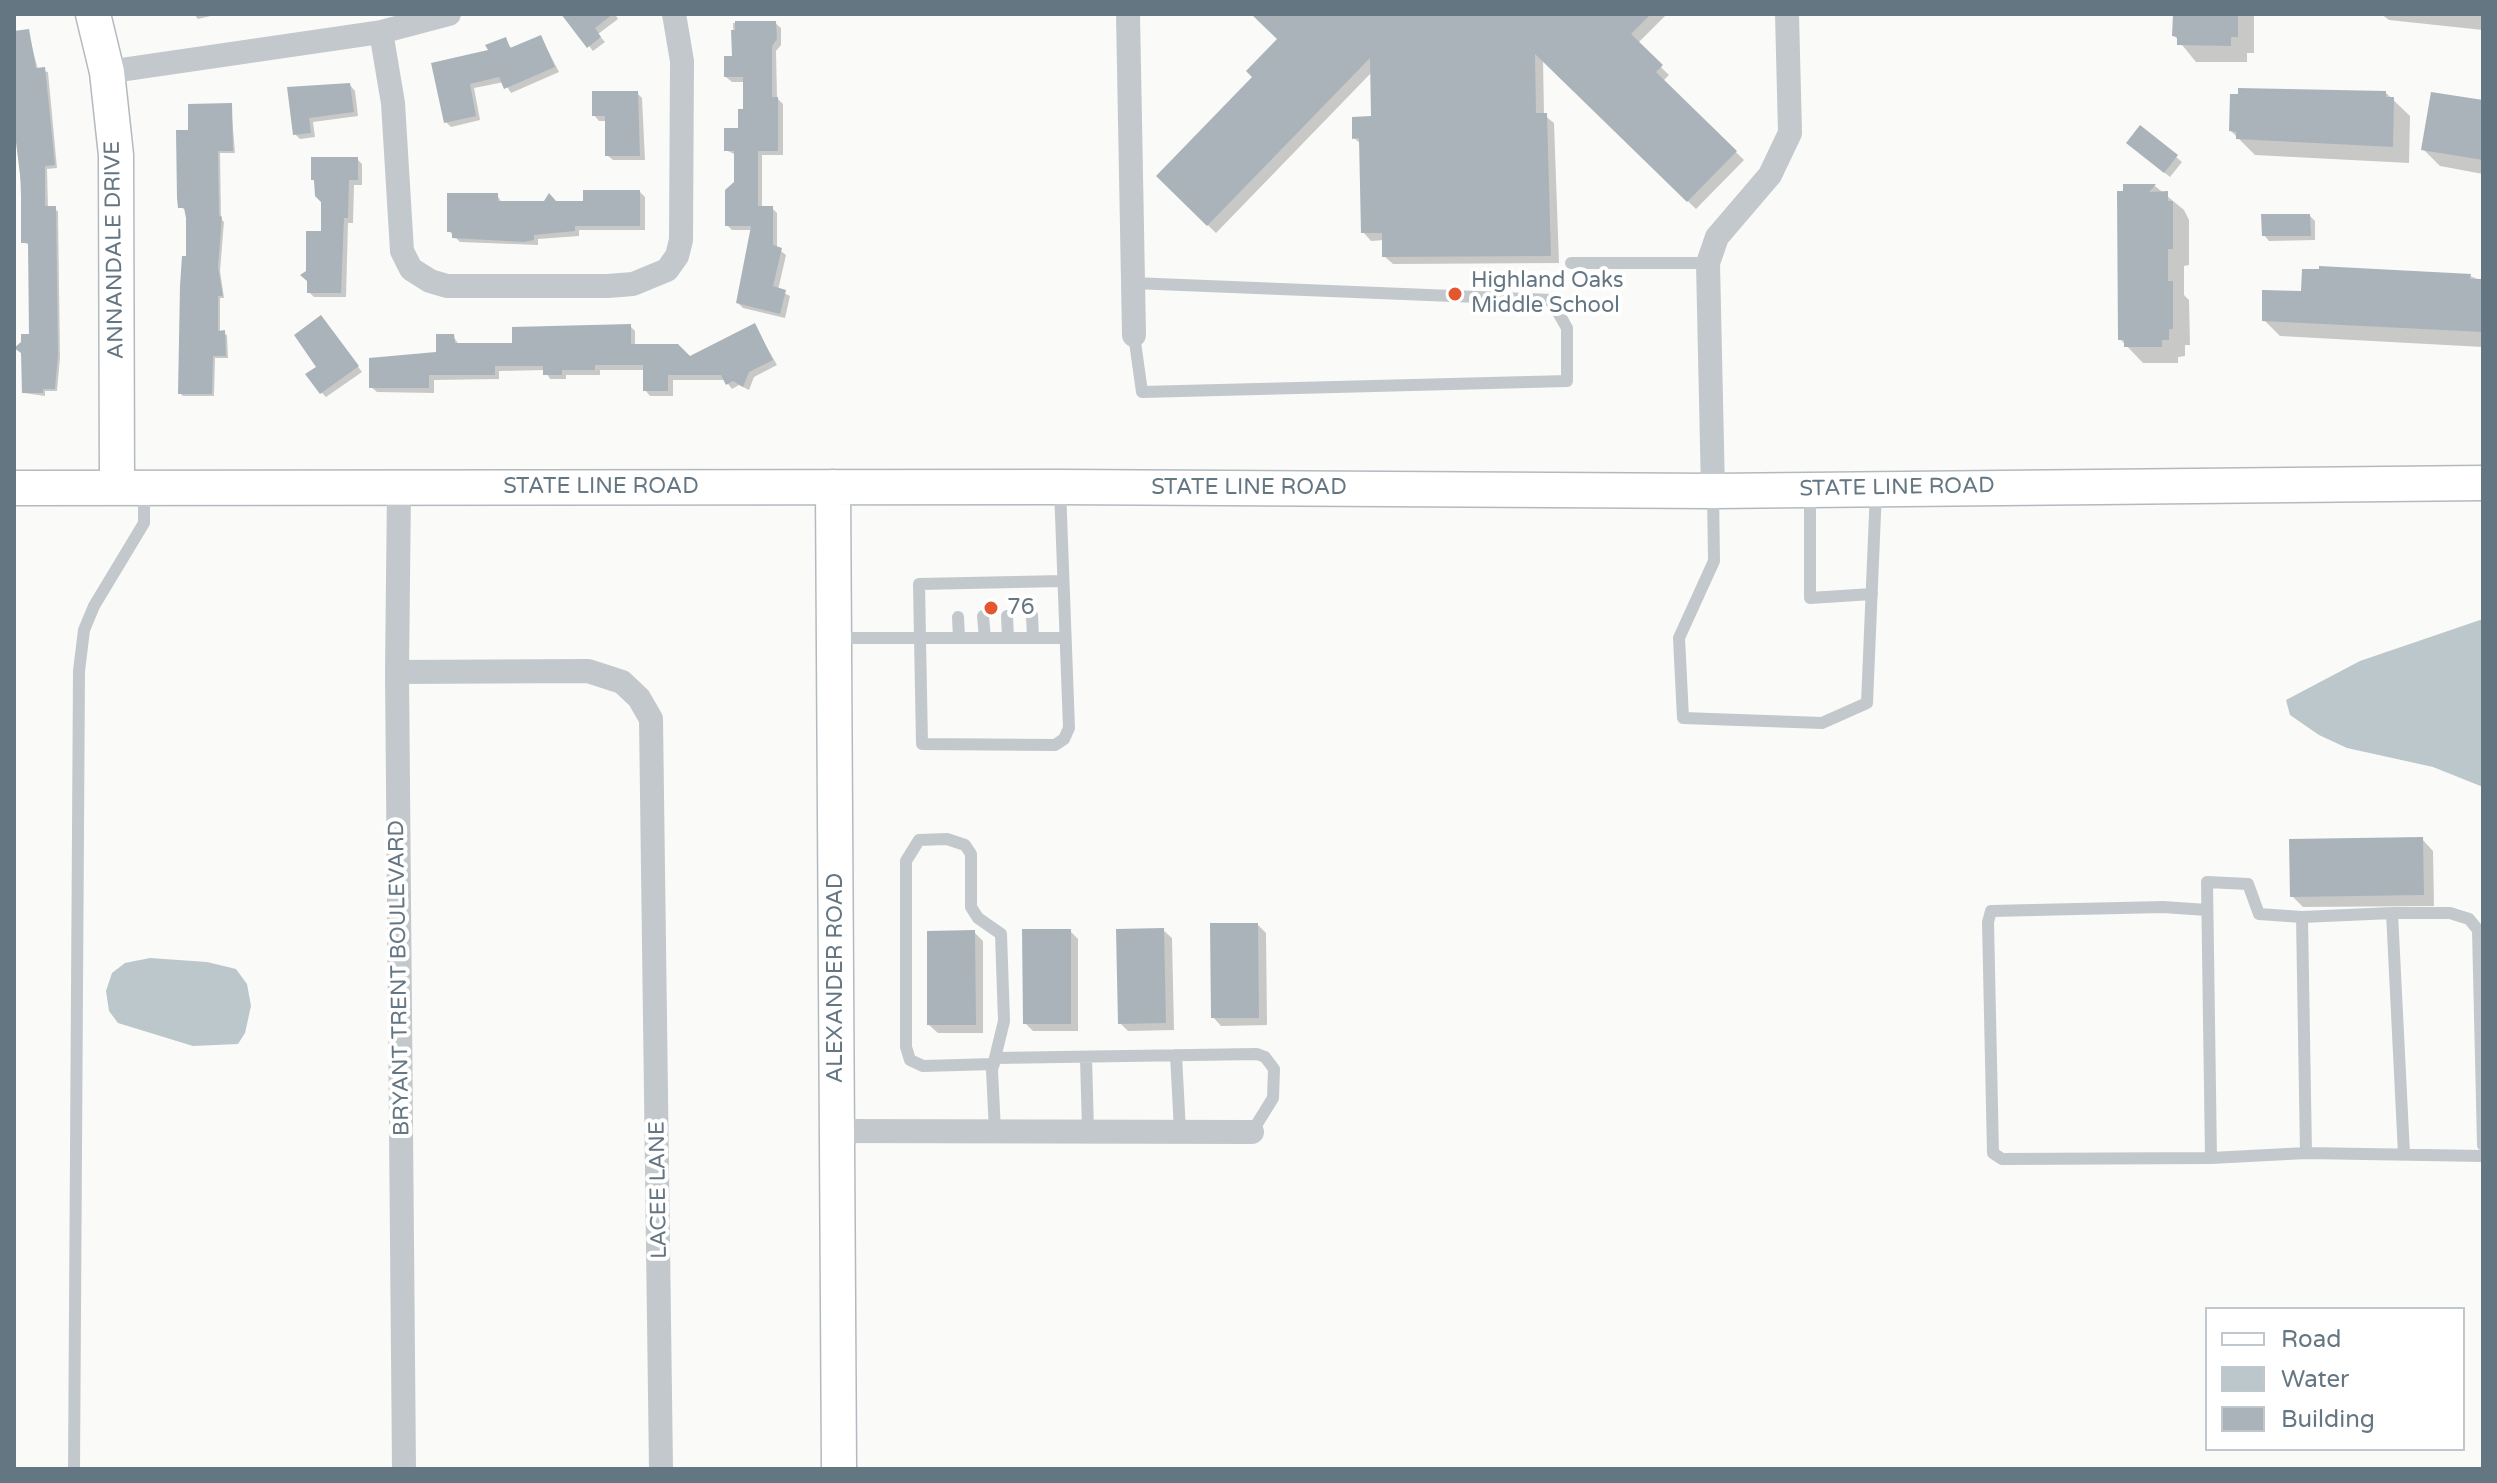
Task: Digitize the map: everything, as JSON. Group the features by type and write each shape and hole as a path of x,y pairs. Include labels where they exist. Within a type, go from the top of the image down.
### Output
{"street":[{"name":"ANNANDALE DRIVE","path":"93,14 107,72 116,155 131,488"},
{"path":"107,72 381,32 449,14"},
{"path":"381,32 393,103 402,251 411,269 430,281 469,287 633,284 667,270 677,256 681,240 682,61 674,14"},
{"path":"1128,14 1134,335"},
{"path":"1713,491 1708,263 1717,237 1770,175 1790,133 1787,14"},
{"name":"STATE LINE ROAD","path":"14,488 1060,487 1713,491 2483,483"},
{"name":"ALEXANDER ROAD","path":"833,487 839,1469"},
{"name":"BRYANT TRENT BOULEVARD","path":"399,488 397,672 404,1469"},
{"name":"LACEE LANE","path":"397,672 588,671 622,682 639,698 651,719 661,1469"},
{"path":"837,1131 1252,1132"}],"lane":[{"path":"1571,263 1708,263"},
{"path":"1133,283 1551,300 1567,328 1567,381 1142,392 1134,335"},
{"path":"1060,487 1069,728 1064,739 1055,745 922,744 919,584 958,589 1031,587 1063,581"},
{"path":"74,1469 79,671 84,630 94,606 144,523 131,488"},
{"path":"1810,489 1810,598 1872,594"},
{"path":"1713,491 1714,561 1679,638 1683,718 1822,723 1867,703 1876,489"},
{"path":"1032,615 1033,638"},
{"path":"983,616 985,638"},
{"path":"1007,616 1008,638"},
{"path":"958,617 959,638"},
{"path":"834,638 1065,638"},
{"path":"995,1131 994,1061 1004,1021 1001,934 978,918 971,907 971,854 965,845 947,839 919,840 906,861 906,1047 910,1060 923,1066 994,1061 1086,1057 1257,1054 1269,1060 1274,1069 1273,1098 1252,1132"},
{"path":"2211,1158 2207,882 2248,884 2259,914 2302,917 2450,913 2469,919 2478,930 2483,1145"},
{"path":"2207,910 1999,908 1991,911 1988,922 1993,1153 2002,1159 2211,1158 2306,1153 2483,1156"},
{"path":"2392,913 2404,1154"},
{"path":"2302,917 2306,1153"},
{"path":"1176,1055 1180,1131"},
{"path":"1086,1057 1088,1131"}],"water":[{"path":"2483,619 2483,787 2433,767 2347,748 2319,735 2290,715 2286,700 2360,661"},
{"path":"150,958 207,962 236,969 247,984 251,1006 245,1033 238,1044 193,1046 118,1023 109,1011 106,991 112,973 125,963"}],"building":[{"path":"561,14 613,14 595,28 601,37 587,48"},
{"path":"1251,14 1651,14 1631,34 1663,65 1656,72 1737,151 1687,202 1535,54 1536,113 1547,113 1551,256 1382,257 1382,233 1361,233 1359,138 1352,139 1352,117 1371,116 1370,58 1207,226 1156,176 1252,77 1246,71 1277,39"},
{"path":"2173,14 2238,14 2238,37 2231,37 2231,46 2177,45 2177,37 2172,36"},
{"path":"735,21 776,21 777,39 772,46 772,97 778,97 778,151 758,151 758,206 773,206 773,245 782,248 773,286 786,290 780,314 736,303 751,226 725,226 725,190 734,182 734,151 724,151 724,128 738,128 738,109 743,109 743,77 724,77 724,56 732,56 731,30 735,30"},
{"path":"29,29 36,68 45,67 55,165 45,166 45,206 56,206 58,354 55,389 43,389 43,393 22,393 21,353 14,348 21,342 21,334 29,334 28,243 21,243 21,183 14,126 14,31"},
{"path":"541,35 555,67 504,89 499,77 470,84 476,116 444,123 431,63 488,50 485,45 506,37 510,48"},
{"path":"350,83 354,112 309,118 311,133 293,135 287,87"},
{"path":"2238,88 2386,91 2386,97 2394,97 2393,147 2236,139 2236,132 2229,131 2230,94 2238,94"},
{"path":"592,91 638,91 640,156 605,156 605,116 592,116"},
{"path":"2431,92 2483,100 2483,160 2421,150"},
{"path":"232,103 233,151 218,151 219,215 222,217 218,267 223,296 218,296 218,331 225,330 226,356 213,356 212,394 178,394 180,286 182,256 186,256 186,218 184,208 178,208 176,130 188,130 188,104"},
{"path":"2140,125 2178,155 2164,173 2126,143"},
{"path":"311,157 358,157 358,180 349,180 348,218 344,218 341,293 307,293 307,281 300,275 306,271 306,231 321,231 321,202 315,196 314,180 311,180"},
{"path":"2123,184 2156,184 2149,192 2168,191 2168,201 2173,201 2173,249 2168,249 2168,281 2173,281 2173,329 2169,329 2169,340 2162,340 2162,347 2124,347 2124,340 2118,340 2117,191 2123,191"},
{"path":"583,190 640,190 640,226 575,226 575,231 534,235 534,240 524,242 452,238 452,232 447,232 447,193 498,193 498,201 544,201 549,193 556,201 583,201"},
{"path":"2261,214 2310,214 2311,236 2262,236"},
{"path":"2319,266 2471,274 2470,279 2483,279 2483,332 2262,321 2262,290 2301,291 2302,269 2319,269"},
{"path":"321,315 359,366 320,394 305,374 316,367 294,335"},
{"path":"755,323 773,360 749,372 743,387 733,381 726,385 721,375 668,375 668,391 643,391 643,365 595,365 595,370 562,370 562,375 543,375 543,366 495,366 495,375 429,375 429,388 369,388 369,358 436,352 436,334 454,334 455,343 512,343 512,327 631,324 631,344 678,344 690,356"},
{"path":"2423,837 2424,895 2290,897 2289,839"},
{"path":"1210,923 1258,923 1259,1018 1211,1018"},
{"path":"1164,928 1166,1023 1118,1024 1116,929"},
{"path":"1022,929 1071,929 1071,1024 1023,1024"},
{"path":"975,930 976,1025 927,1025 927,931"}],"place":[{"name":"Highland Oaks Middle School","path":"1455,294"},
{"name":"76","path":"991,608"}]}
